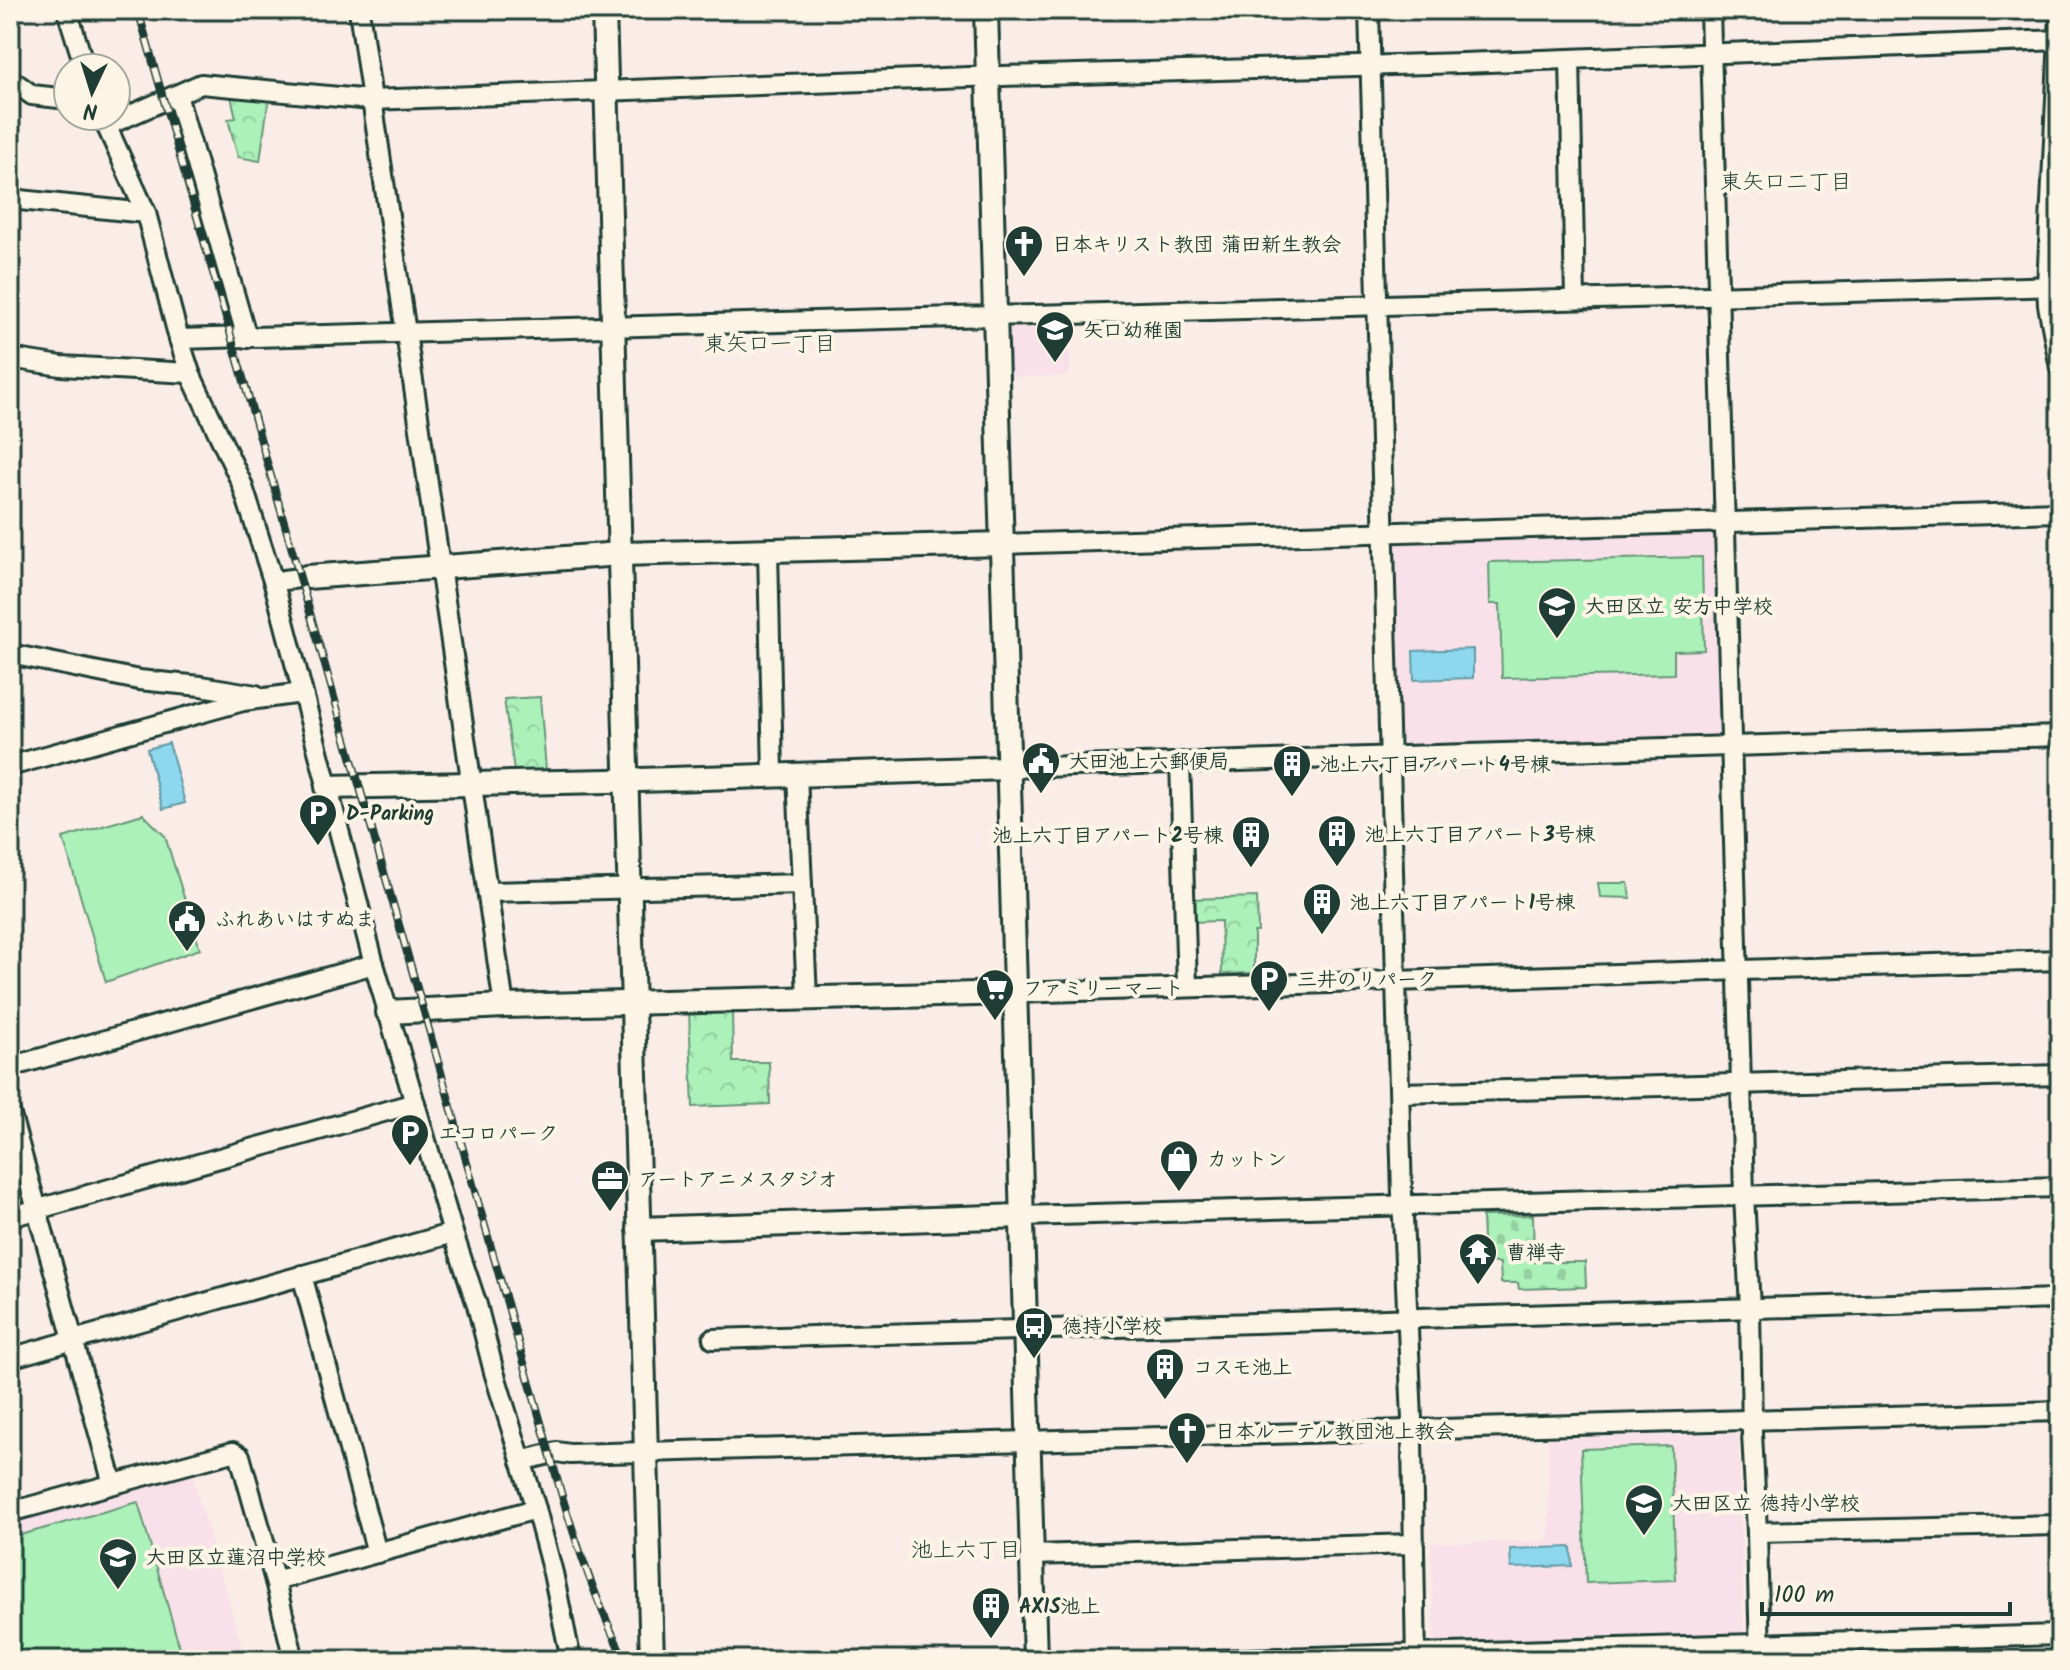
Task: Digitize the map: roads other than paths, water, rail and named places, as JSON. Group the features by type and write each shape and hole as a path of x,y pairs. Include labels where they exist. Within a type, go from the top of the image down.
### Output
{"street":[{"path":"67,10 80,52"},
{"path":"359,10 504,1006"},
{"path":"604,10 652,1660"},
{"path":"986,10 1035,1660"},
{"path":"1369,10 1403,1205 1412,1419 1416,1657"},
{"path":"1710,10 1760,1652"},
{"path":"2060,16 2054,286 2048,305 2060,368"},
{"path":"132,111 201,84 371,100 2059,40"},
{"path":"1570,59 1575,299"},
{"path":"10,83 17,84 32,95 52,97"},
{"path":"177,95 247,338"},
{"path":"109,132 146,213 190,373 242,484 275,587 374,964 536,1509 571,1660"},
{"path":"10,199 146,213"},
{"path":"179,339 2054,286"},
{"path":"10,358 61,366 190,373"},
{"path":"284,580 620,554 2060,512"},
{"path":"768,550 773,774"},
{"path":"10,654 139,680 270,697"},
{"path":"10,766 243,701 302,693"},
{"path":"327,787 2060,736"},
{"path":"1180,762 1187,987"},
{"path":"797,774 807,998"},
{"path":"488,892 802,884"},
{"path":"388,1012 2060,960"},
{"path":"10,1067 374,964"},
{"path":"1401,1093 2060,1075"},
{"path":"10,1217 415,1103"},
{"path":"10,1112 113,1484"},
{"path":"639,1229 2060,1187"},
{"path":"10,1358 453,1233"},
{"path":"302,1275 377,1553"},
{"path":"713,1339 2060,1299"},
{"path":"521,1461 557,1452 646,1452 2060,1411"},
{"path":"10,1512 233,1452 240,1456 294,1660"},
{"path":"275,1581 536,1509"},
{"path":"1757,1532 2060,1525"},
{"path":"1032,1555 1413,1544"},
{"path":"1210,1660 1760,1652 2060,1635"}],"water":[{"path":"1473,649 1473,678 1414,680 1413,651"},
{"path":"169,743 185,803 163,809 147,749"},
{"path":"1571,1547 1572,1566 1511,1568 1510,1549"}],"railway":[{"path":"138,10 562,1496 590,1579 625,1660"}],"place":[{"name":"日本キリスト教団 蒲田新生教会","path":"1024,278"},
{"name":"矢口幼稚園","path":"1055,364"},
{"name":"大田区立 安方中学校","path":"1557,640"},
{"name":"大田池上六郵便局","path":"1041,795"},
{"name":"池上六丁目アパート4号棟","path":"1292,798"},
{"name":"D-Parking","path":"318,847"},
{"name":"池上六丁目アパート3号棟","path":"1337,868"},
{"name":"池上六丁目アパート2号棟","path":"1251,869"},
{"name":"池上六丁目アパート1号棟","path":"1322,936"},
{"name":"ふれあいはすぬま","path":"187,953"},
{"name":"三井のリパーク","path":"1269,1013"},
{"name":"ファミリーマート","path":"995,1022"},
{"name":"エコロパーク","path":"410,1167"},
{"name":"カットン","path":"1179,1193"},
{"name":"アートアニメスタジオ","path":"610,1213"},
{"name":"曹禅寺","path":"1478,1286"},
{"name":"徳持小学校","path":"1034,1360"},
{"name":"コスモ池上","path":"1165,1401"},
{"name":"日本ルーテル教団池上教会","path":"1187,1465"},
{"name":"大田区立 徳持小学校","path":"1644,1537"},
{"name":"大田区立蓮沼中学校","path":"118,1591"},
{"name":"AXIS池上","path":"991,1640"}],"district":[{"name":"東矢口二丁目","path":"1786,181"},
{"name":"東矢口一丁目","path":"770,343"},
{"name":"池上六丁目","path":"966,1549"}]}
